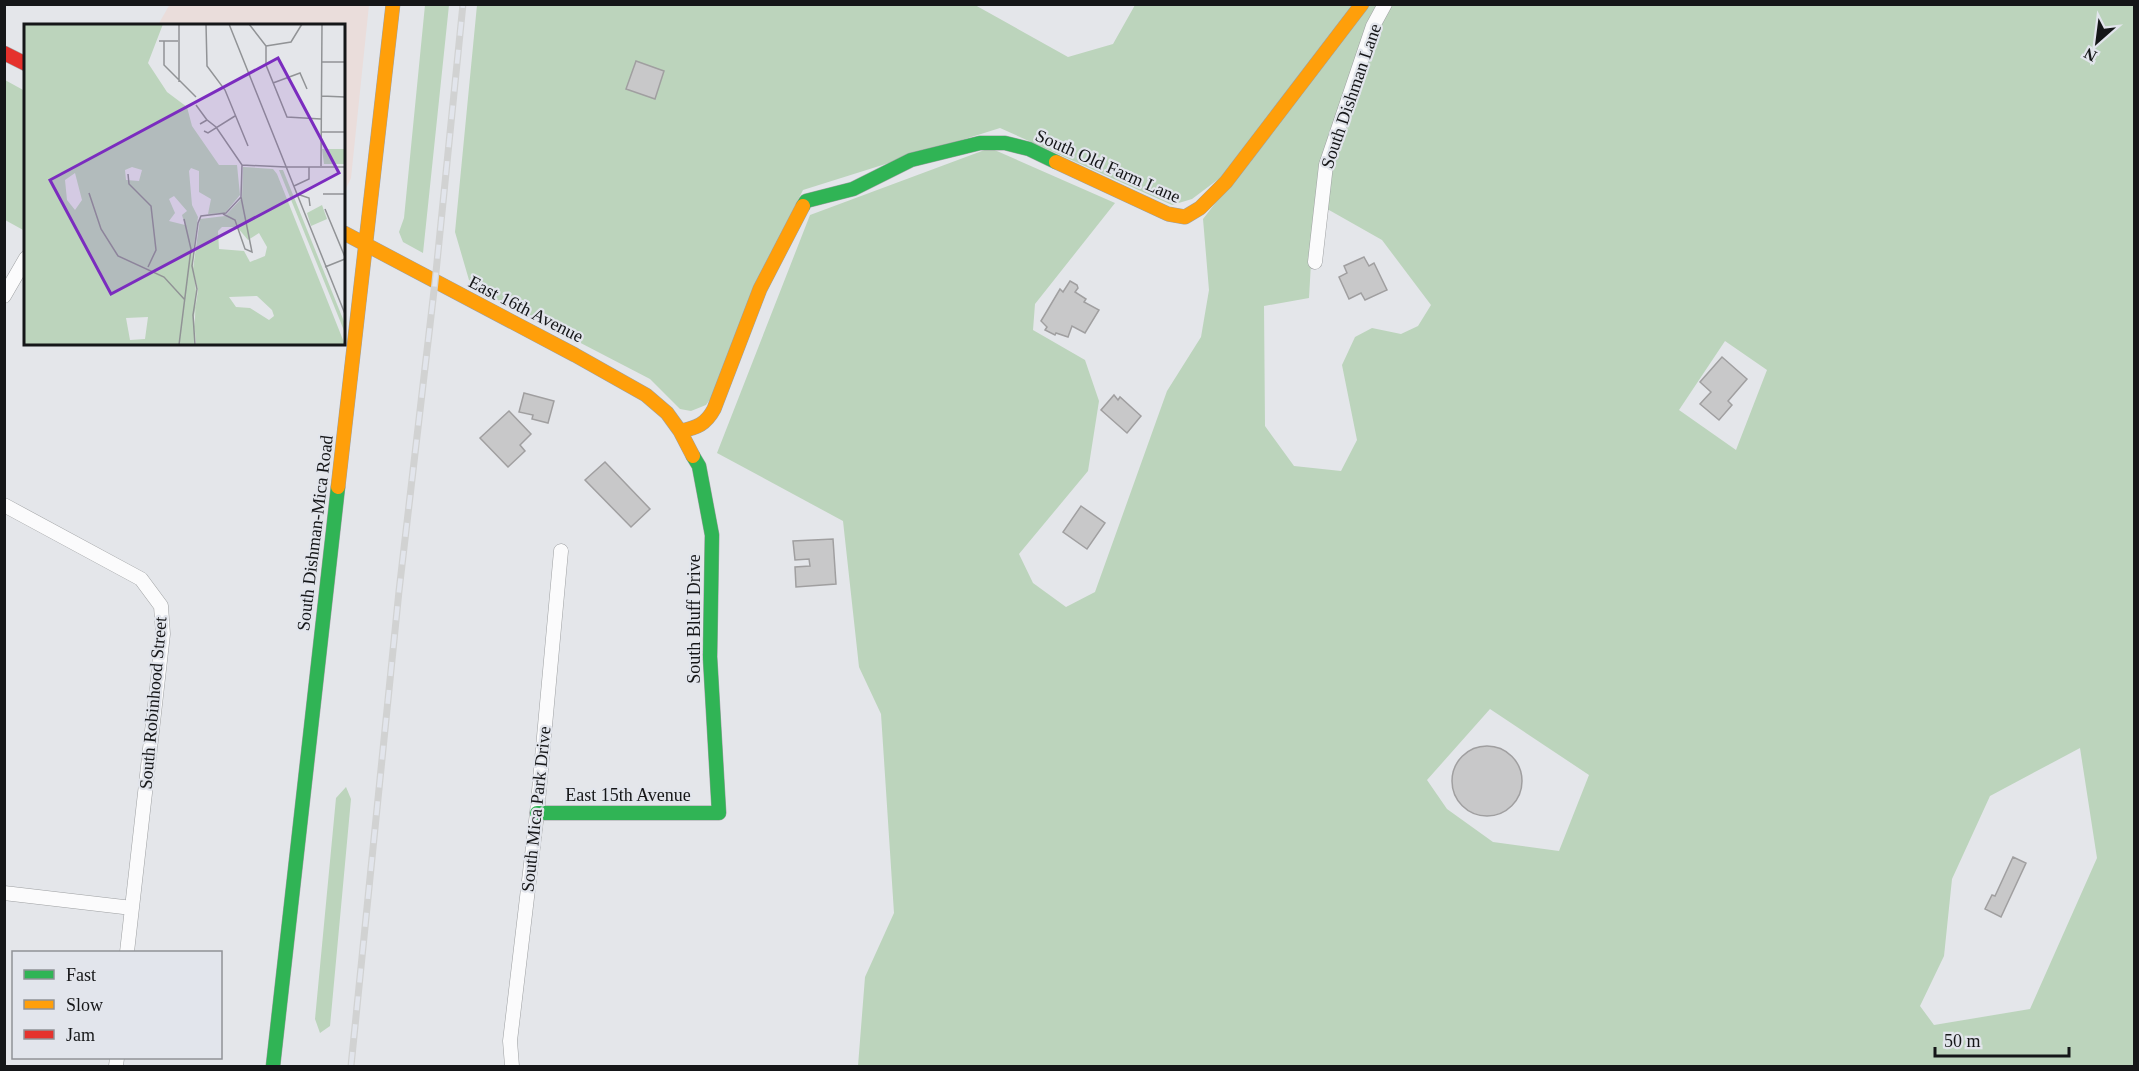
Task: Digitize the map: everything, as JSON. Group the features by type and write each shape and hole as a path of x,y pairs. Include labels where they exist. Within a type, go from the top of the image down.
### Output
{"street":[{"name":"South Dishman-Mica Road","path":"273,1066 393,4"},
{"name":"South Old Farm Lane","path":"680,431 697,429 709,420 726,382 760,290 806,201 853,189 911,160 980,143 1005,143 1029,149 1168,214 1185,217 1200,208 1226,182 1362,4"},
{"name":"South Dishman Lane","path":"1315,262 1326,165 1373,26 1385,4"},
{"path":"4,53 24,63"},
{"name":"East 16th Avenue","path":"345,234 646,395 667,413 680,431"},
{"path":"4,296 24,261"},
{"name":"South Bluff Drive","path":"680,431 699,466 712,535 710,657 719,813"},
{"name":"South Robinhood Street","path":"4,505 141,579 161,606 163,634 127,951"},
{"name":"South Mica Park Drive","path":"512,1066 510,1041 537,813 561,551"},
{"name":"East 15th Avenue","path":"537,813 719,813"},
{"path":"4,893 132,908"}],"shaded area":[{"path":"170,4 369,5 351,178 345,191 345,24 159,24"}],"green space":[{"path":"425,5 449,5 423,253 403,242 399,232 404,218"},
{"path":"477,5 975,5 1068,57 1113,44 1135,5 1354,5 1220,178 1192,199 1172,205 1000,128 803,190 769,258 711,398 706,405 691,411 680,409 650,379 494,298 469,280 455,232"},
{"path":"1369,5 2134,5 2134,1066 858,1066 865,977 894,913 881,714 859,667 843,521 717,453 810,215 990,148 1115,203 1035,304 1033,330 1085,360 1099,401 1088,471 1019,554 1033,583 1066,607 1095,592 1167,391 1201,337 1209,290 1203,219","holes":["1314,210 1329,210 1382,240 1431,305 1418,326 1401,334 1372,328 1355,337 1342,365 1357,440 1341,471 1294,466 1265,426 1264,306 1309,298","1725,341 1767,370 1736,450 1679,410","1490,709 1589,775 1559,851 1493,842 1447,809 1427,780","2080,748 2097,858 2030,1009 1934,1025 1920,1006 1944,956 1952,879 1990,796"]},
{"path":"5,80 24,90 24,230 5,220"},
{"path":"346,787 351,799 330,1026 320,1033 315,1019 336,798"}],"building":[{"path":"636,61 664,71 655,99 626,89"},
{"path":"1364,257 1369,266 1374,263 1387,290 1365,300 1361,293 1349,299 1339,277 1347,273 1344,266"},
{"path":"1070,281 1077,285 1075,292 1086,299 1084,302 1099,310 1085,333 1072,326 1068,337 1056,333 1055,335 1045,330 1047,327 1041,321 1060,289 1063,292"},
{"path":"1722,357 1747,379 1728,401 1732,405 1719,420 1700,404 1711,392 1700,382"},
{"path":"524,393 554,401 548,423 532,419 533,415 519,412"},
{"path":"1114,395 1118,400 1120,397 1141,416 1127,433 1101,410"},
{"path":"509,411 531,434 520,445 525,451 508,467 480,438"},
{"path":"605,462 650,509 631,527 585,480"},
{"path":"1081,506 1105,523 1087,549 1063,532"},
{"path":"833,539 836,584 796,587 795,567 810,566 809,559 795,560 793,541"},
{"path":"1487,746 1500,749 1512,756 1519,768 1522,781 1519,794 1512,806 1500,813 1487,816 1474,813 1462,806 1455,794 1452,781 1455,768 1462,756 1474,749"},
{"path":"2013,857 2026,863 2001,917 1985,909 1992,895 1995,896"}],"railway":[{"path":"351,1066 399,591 435,282 463,4"}],"traffic: fast":[{"path":"803,206 806,201 853,189 911,160 980,143 1005,143 1029,149 1056,162"},
{"path":"537,813 719,813 710,657 712,535 699,466 693,456"},
{"path":"273,1066 338,487"}],"traffic: slow":[{"path":"338,487 393,4"},
{"path":"1056,162 1168,214 1185,217 1200,208 1226,182 1362,4"},
{"path":"680,431 700,424 714,409 760,289 803,206"},
{"path":"345,234 646,395 667,413 680,431 693,456"}],"traffic: jam":[{"path":"4,53 24,63"}]}
